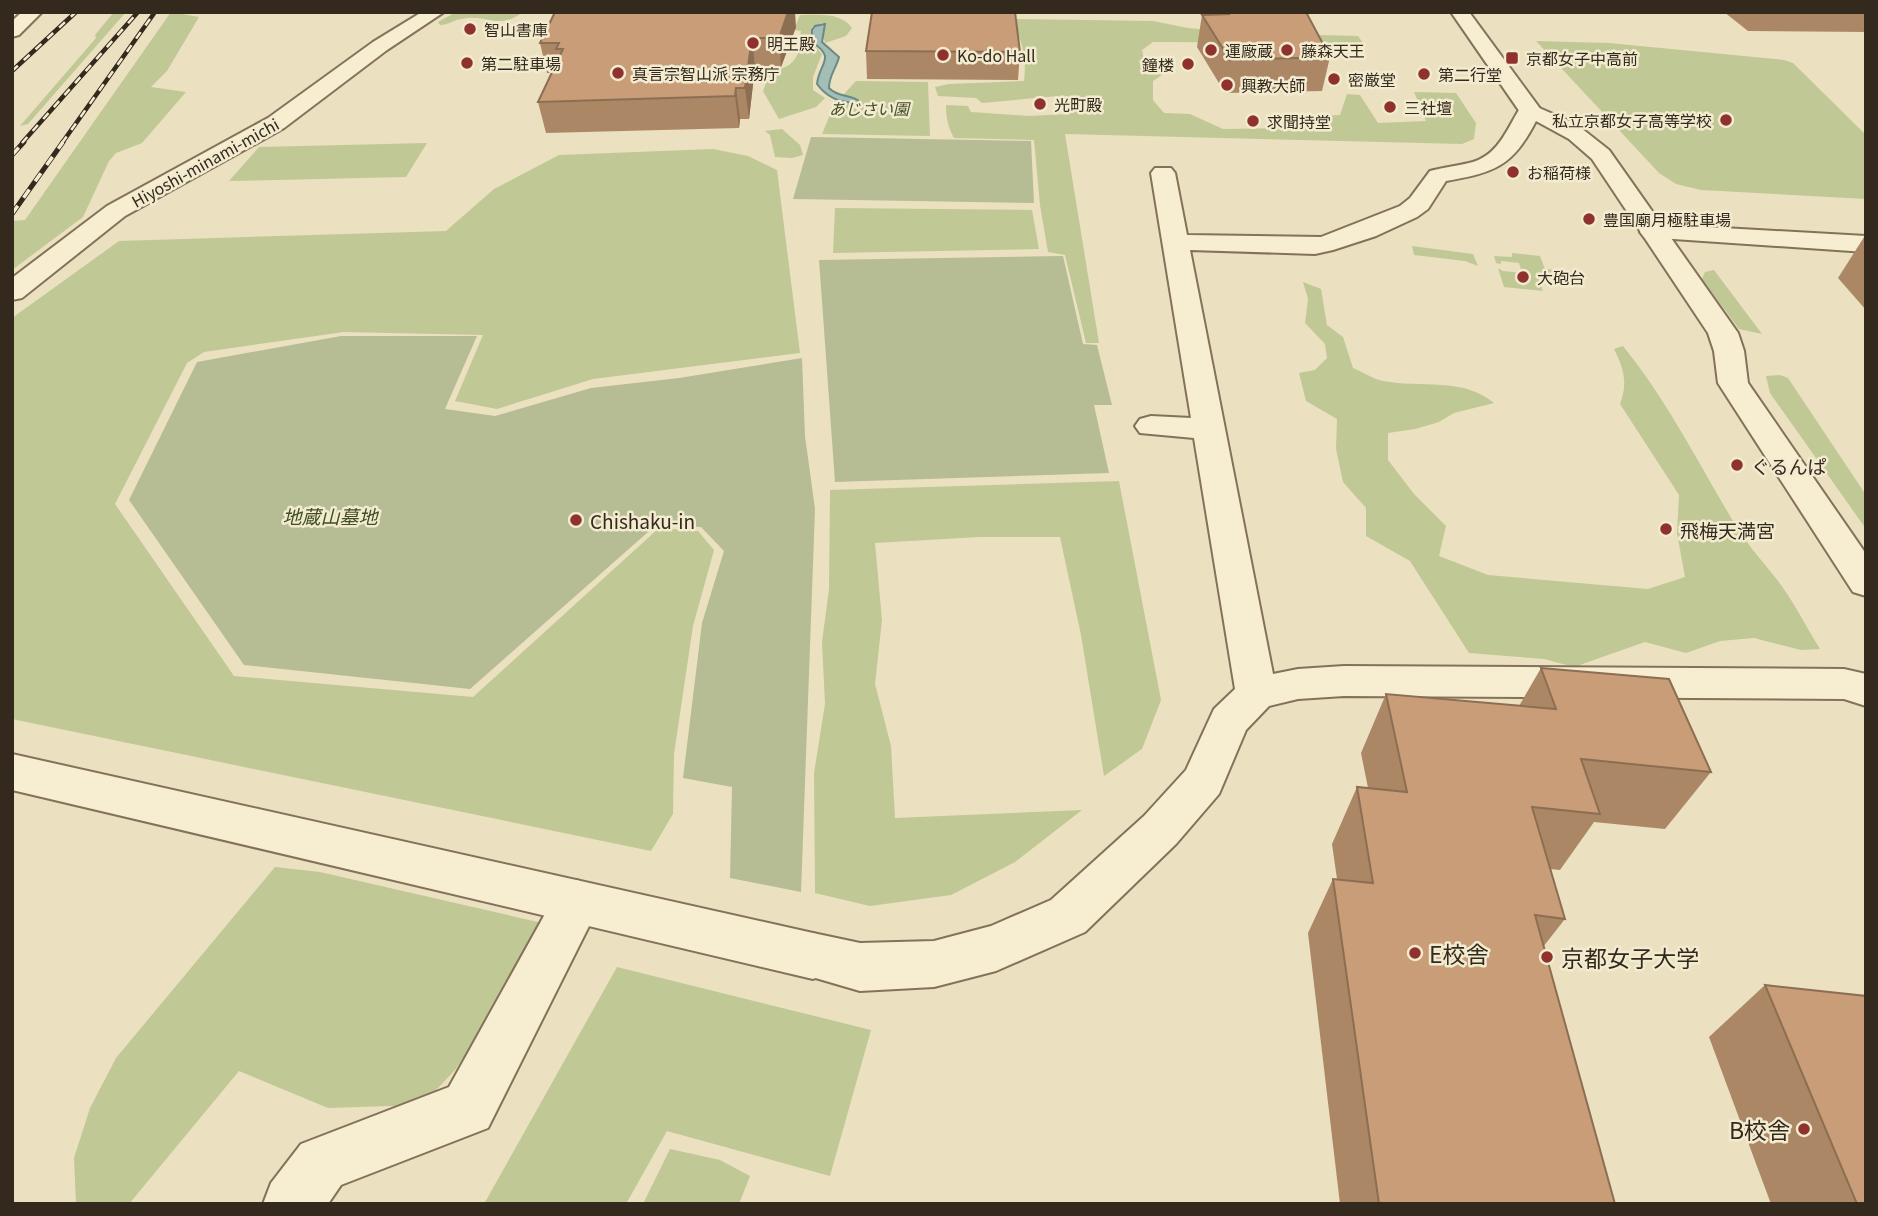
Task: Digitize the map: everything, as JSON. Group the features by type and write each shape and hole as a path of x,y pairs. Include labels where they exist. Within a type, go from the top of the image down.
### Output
{"street":[{"path":"12,31 33,12"},
{"name":"Hiyoshi-minami-michi","path":"12,292 117,211 276,123 380,46 435,12"},
{"path":"1460,12 1530,110 1566,128 1596,149 1723,333 1732,383 1866,583"},
{"path":"1175,242 1315,246 1331,243 1409,212 1438,176 1490,165 1500,158 1517,135 1530,110"},
{"path":"1163,173 1255,693"},
{"path":"1653,232 1866,244"},
{"path":"1151,426 1209,429"},
{"path":"12,772 860,967 934,964 996,948 1068,916 1160,830 1203,782 1229,721 1255,693 1298,684 1344,681 1844,684 1866,690"},
{"path":"292,1204 321,1164 468,1108 577,902"}],"green space":[{"path":"114,12 126,12 28,124 20,126 96,38 95,35"},
{"path":"171,12 199,17 167,71 151,87 186,92 142,143 116,153 109,161 83,217 12,270 12,221 25,220"},
{"path":"456,12 523,12 506,20 470,18 440,25 438,22"},
{"path":"800,15 835,17 842,19 852,28 846,36 825,43 823,36 826,25 822,23 812,27 810,43 798,43 801,31 794,30"},
{"path":"1012,19 1153,21 1188,28 1246,33 1358,36 1363,43 1153,42 1142,50 1145,64 1171,69 1153,81 1153,100 1164,113 1190,114 1223,129 1279,128 1291,117 1340,115 1347,94 1360,95 1378,123 1426,121 1414,92 1456,93 1476,123 1474,139 1462,144 1065,134 1099,343 1086,343 1065,255 1048,252 1040,205 1034,140 954,138 946,114 946,105 968,106 971,112 1029,116 1067,114 1058,96 982,103 976,98 938,96 935,87 1024,81 1023,49"},
{"name":"私立京都女子高等学校","path":"1536,41 1609,43 1793,63 1866,135 1866,199 1701,190 1676,184 1659,173"},
{"path":"815,46 822,54 813,77 813,90 825,98 816,107 779,119 763,91 771,70 789,65 800,49"},
{"name":"あじさい園","path":"856,81 928,82 930,136 822,134 834,105"},
{"path":"782,129 800,145 803,155 792,158 775,157 770,135 765,131"},
{"path":"811,137 1031,141 1034,203 793,199"},
{"path":"427,143 406,177 229,181 259,147"},
{"path":"713,149 748,156 777,170 800,353 593,379 497,409 455,401 483,335 344,332 204,352 187,363 115,504 234,676 473,697 659,528 698,531 714,550 693,626 674,754 673,814 651,851 12,719 12,318 119,241 446,231 494,189 559,155"},
{"path":"835,208 1032,210 1039,249 833,253"},
{"path":"1412,246 1473,254 1478,266 1465,261 1414,255"},
{"path":"1512,253 1540,256 1545,269 1557,270 1560,275 1542,274 1543,278 1538,278 1543,291 1504,287 1498,268 1522,273 1519,263 1496,263 1494,256 1512,257"},
{"path":"1063,256 1083,344 1097,345 1112,405 1094,405 1109,473 835,482 819,260"},
{"path":"1714,270 1762,334 1739,329 1702,279 1705,272"},
{"path":"1303,282 1321,289 1327,325 1343,337 1353,368 1383,381 1455,386 1482,395 1494,403 1454,413 1439,422 1415,429 1388,433 1388,460 1414,494 1446,526 1439,556 1488,575 1648,589 1685,577 1677,533 1679,495 1620,404 1624,376 1614,349 1623,346 1667,409 1738,529 1787,593 1820,649 1801,650 1754,638 1720,641 1686,653 1645,642 1574,667 1544,659 1469,653 1410,561 1366,536 1366,508 1343,482 1336,449 1337,419 1306,401 1299,373 1315,370 1327,358 1325,344 1305,323 1308,299"},
{"name":"地蔵山墓地","path":"341,336 477,336 445,409 495,416 591,388 679,378 802,358 805,436 815,509 801,892 730,878 732,787 683,778 702,623 724,551 701,527 656,525 470,689 244,665 129,500 197,362"},
{"path":"1780,375 1788,378 1866,495 1866,529 1770,393 1766,376"},
{"path":"1119,481 1161,700 1142,749 1104,776 1081,635 1060,537 979,537 875,543 882,620 875,684 891,746 895,818 1082,810 1015,862 951,895 870,906 815,893 814,773 825,704 822,642 829,589 830,490"},
{"path":"275,867 320,872 551,925 455,1070 422,1105 328,1108 239,1071 129,1204 76,1204 74,1158 90,1108 116,1058"},
{"path":"617,967 871,1030 830,1176 667,1131 626,1204 484,1204"},
{"path":"670,1149 720,1160 750,1176 739,1204 643,1204"}],"water":[{"path":"825,24 822,42 839,57 829,88 860,102 836,99 817,84 825,57 812,42 812,30 815,26"}],"building":[{"path":"555,12 788,12 779,38 752,38 745,88 736,88 735,96 538,102 563,49 556,49 559,43 540,43"},
{"path":"872,12 1015,12 1020,52 866,51"},
{"path":"1228,12 1306,12 1330,57 1230,60 1202,15 1229,14"},
{"name":"E校舎","path":"1541,668 1669,679 1711,772 1581,759 1600,814 1532,807 1565,919 1535,915 1615,1204 1379,1204 1333,879 1373,883 1357,787 1407,792 1386,694 1556,709"},
{"path":"1765,985 1866,996 1866,1204 1857,1204"}],"railway":[{"path":"12,71 76,12"},
{"path":"22,143 138,12"},
{"path":"62,143 155,12"},
{"path":"12,155 24,142"},
{"path":"12,214 63,142"}],"place":[{"name":"智山書庫","path":"470,29"},
{"name":"明王殿","path":"753,43"},
{"name":"運廠蔵","path":"1211,50"},
{"name":"藤森天王","path":"1287,50"},
{"name":"Ko-do Hall","path":"943,55"},
{"name":"京都女子中高前","path":"1512,58"},
{"name":"第二駐車場","path":"467,63"},
{"name":"鐘楼","path":"1188,64"},
{"name":"真言宗智山派 宗務庁","path":"618,73"},
{"name":"第二行堂","path":"1424,74"},
{"name":"密厳堂","path":"1334,79"},
{"name":"興教大師","path":"1227,85"},
{"name":"光町殿","path":"1040,104"},
{"name":"三社壇","path":"1390,107"},
{"name":"私立京都女子高等学校","path":"1726,120"},
{"name":"求聞持堂","path":"1253,121"},
{"name":"お稲荷様","path":"1513,172"},
{"name":"豊国廟月極駐車場","path":"1589,219"},
{"name":"大砲台","path":"1523,277"},
{"name":"ぐるんぱ","path":"1737,465"},
{"name":"Chishaku-in","path":"576,520"},
{"name":"飛梅天満宮","path":"1666,529"},
{"name":"E校舎","path":"1415,953"},
{"name":"京都女子大学","path":"1547,957"},
{"name":"B校舎","path":"1804,1129"}]}
